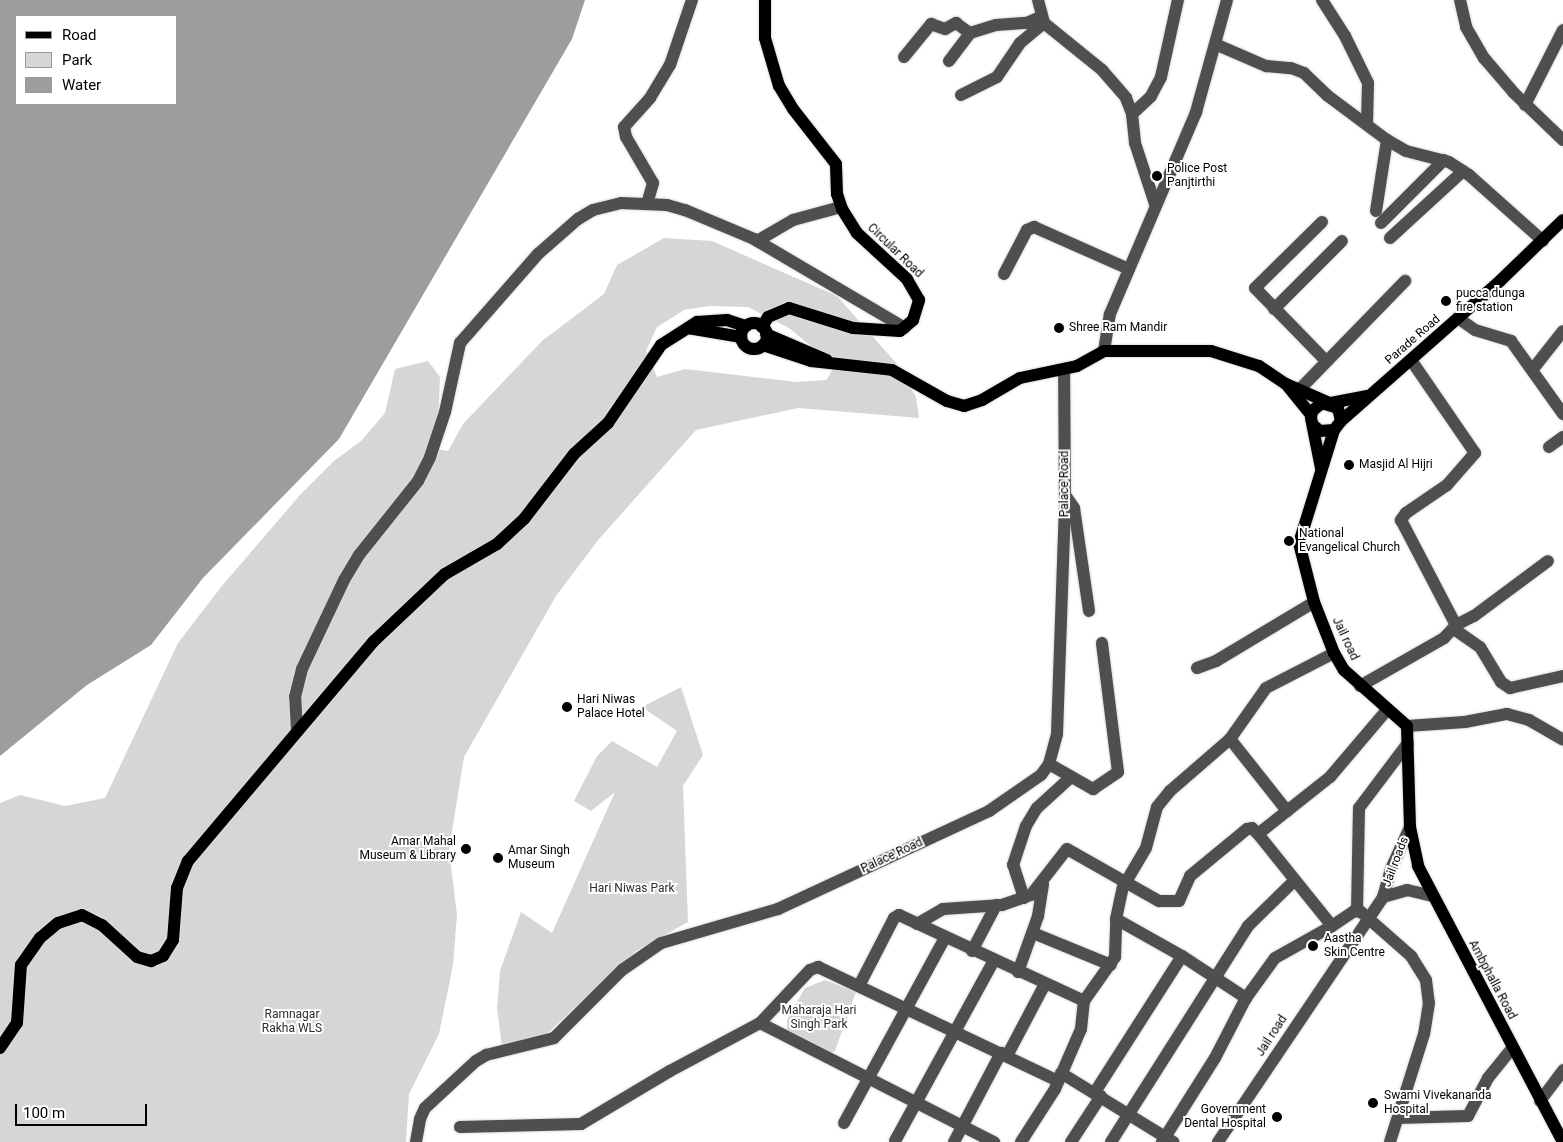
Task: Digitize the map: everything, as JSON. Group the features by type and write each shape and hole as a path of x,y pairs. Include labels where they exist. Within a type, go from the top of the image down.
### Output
{"main road":[{"name":"Circular Road","path":"765,0 765,38 779,86 792,109 833,158 838,172 837,194 841,207 868,247 916,291 917,313 905,328"},
{"name":"Parade Road","path":"1337,426 1367,396 1411,360 1543,241 1563,220"},
{"path":"905,328 887,332 853,328 789,308 768,317 764,335 752,349 743,342 744,331 754,324 764,335 811,361 892,370 947,401 964,406 982,400 1020,378 1064,370 1104,351 1211,351 1259,366 1286,384 1329,403 1340,412 1337,426 1320,431 1286,384"},
{"path":"0,1048 16,1023 21,965 33,945 58,923 74,916 88,917 137,958 155,960 166,953 173,940 177,888 188,861 399,615 445,574 497,544 524,519 574,454 608,423 661,345 688,328 706,320 727,320 744,331"},
{"path":"1321,471 1312,420 1318,404 1367,396"},
{"name":"Jail road","path":"1337,426 1298,543 1314,602 1334,653 1344,670 1407,726"},
{"path":"1407,726 1410,827"},
{"name":"Ambphalla Road","path":"1410,827 1418,866 1562,1140"}],"street":[{"path":"647,204 653,182 626,137 624,128 650,98 670,65 692,0"},
{"path":"1038,0 1042,20 1102,70 1126,98 1132,114 1135,143 1155,204"},
{"path":"1132,114 1151,96 1161,77 1178,0"},
{"path":"1104,351 1105,330 1110,314 1155,204 1196,112 1227,0"},
{"path":"1322,0 1345,36 1368,84 1367,124"},
{"path":"1460,0 1466,27 1484,58 1525,105 1563,140"},
{"path":"950,61 970,33 996,25 1042,20"},
{"path":"961,95 997,77 1020,43 1042,20"},
{"path":"904,57 931,24 945,29 956,23 970,33"},
{"path":"1525,105 1563,30"},
{"path":"1215,44 1266,66 1297,69 1387,140 1406,150 1444,160 1463,171 1543,241"},
{"path":"1387,140 1378,217 1444,160"},
{"path":"1390,238 1463,171"},
{"path":"297,732 295,697 302,669 344,580 359,555 418,481 430,458 445,412 460,343 538,254 578,219 606,205 647,204 685,210 757,241 905,328"},
{"path":"757,241 793,220 841,207"},
{"path":"1322,222 1256,285 1256,291 1325,360"},
{"path":"1004,274 1028,230 1034,227 1129,270"},
{"path":"1274,309 1342,241"},
{"path":"1300,389 1325,360 1405,281"},
{"path":"1458,318 1475,330 1511,341 1533,369 1563,414"},
{"path":"1533,369 1563,331"},
{"path":"1411,360 1474,453 1447,485 1406,513 1401,520 1455,627 1480,647 1501,682 1510,688 1563,676"},
{"name":"Palace Road","path":"416,1142 420,1119 426,1108 476,1061 486,1055 554,1038 622,970 661,943 778,909 989,811 1028,786 1049,764 1057,734 1065,495 1064,370"},
{"path":"1549,447 1563,437"},
{"path":"1065,495 1074,508 1089,611"},
{"path":"1360,686 1444,638 1455,627 1474,616 1548,561"},
{"path":"1197,668 1216,661 1314,602"},
{"path":"1049,764 1093,789 1118,772 1102,643"},
{"path":"1021,1142 1060,1077 1081,1029 1084,1001 1111,964 1117,950 1116,919 1126,881 1146,848 1152,817 1157,807 1170,791 1230,739 1266,688 1334,653"},
{"path":"1258,834 1330,778 1387,710"},
{"path":"1407,726 1464,722 1507,714 1529,720 1563,740"},
{"path":"1230,739 1287,811"},
{"path":"1358,911 1359,808 1408,744"},
{"path":"1024,898 1013,868 1026,826 1037,808 1071,777"},
{"name":"Jail roads","path":"1383,896 1390,869 1410,827"},
{"path":"917,924 943,909 996,905 1024,898 1043,884 1067,849 1162,903 1179,901 1190,876 1247,829 1252,828 1332,926"},
{"path":"1111,1142 1128,1112 1248,926 1294,881"},
{"path":"1018,972 1033,933 1043,884"},
{"path":"1383,896 1408,890 1433,896"},
{"name":"Jail road","path":"1218,1142 1383,896"},
{"path":"972,950 996,905"},
{"path":"1358,911 1370,918 1411,956 1420,967 1429,991 1424,1034 1390,1142"},
{"path":"460,1127 581,1124 670,1070 760,1023 814,968 822,968 860,984 1004,1055 1098,1094 1128,1112 1167,1140 1246,998 1275,958 1358,911"},
{"path":"860,984 896,916 1084,1001"},
{"path":"1116,919 1182,956 1246,998"},
{"path":"1033,933 1111,964"},
{"path":"844,1123 945,938"},
{"path":"1071,1142 1182,956"},
{"path":"895,1141 994,960"},
{"path":"954,1142 1045,984"},
{"path":"760,1023 915,1104 994,1142"},
{"path":"1398,1118 1468,1116 1488,1078 1512,1048"},
{"path":"1540,1101 1563,1070"}],"green space":[{"name":"Ramnagar Rakha WLS","path":"664,238 712,241 837,296 897,364 916,397 919,418 798,408 696,430 599,539 556,596 464,757 449,850 457,915 453,965 439,1034 409,1094 406,1142 0,1142 0,803 20,795 65,806 105,798 178,643 221,587 300,495 334,461 362,440 385,413 395,369 428,361 440,377 437,449 448,451 463,424 542,341 604,294 617,265","holes":["709,306 748,307 789,328 835,366 826,380 796,382 685,369 657,377 646,351 657,327 684,310"]},
{"name":"Hari Niwas Park","path":"681,687 703,755 683,786 688,922 636,951 539,1041 502,1047 497,1008 500,971 521,912 552,933 615,792 591,811 574,801 597,756 612,741 657,767 677,731 642,707"},
{"name":"Maharaja Hari Singh Park","path":"825,980 856,992 835,1051 829,1053 787,1032 787,1020 805,988"}],"water":[{"path":"0,0 585,0 572,39 339,439 203,578 151,645 87,685 0,756"}],"place":[{"name":"Police Post Panjtirthi","path":"1157,176"},
{"name":"pucca dunga fire station","path":"1446,301"},
{"name":"Shree Ram Mandir","path":"1059,328"},
{"name":"Masjid Al Hijri","path":"1349,465"},
{"name":"National Evangelical Church","path":"1289,541"},
{"name":"Hari Niwas Palace Hotel","path":"567,707"},
{"name":"Amar Mahal Museum & Library","path":"466,849"},
{"name":"Amar Singh Museum","path":"498,858"},
{"name":"Aastha Skin Centre","path":"1313,946"},
{"name":"Swami Vivekananda Hospital","path":"1373,1103"},
{"name":"Government Dental Hospital","path":"1277,1117"}]}
